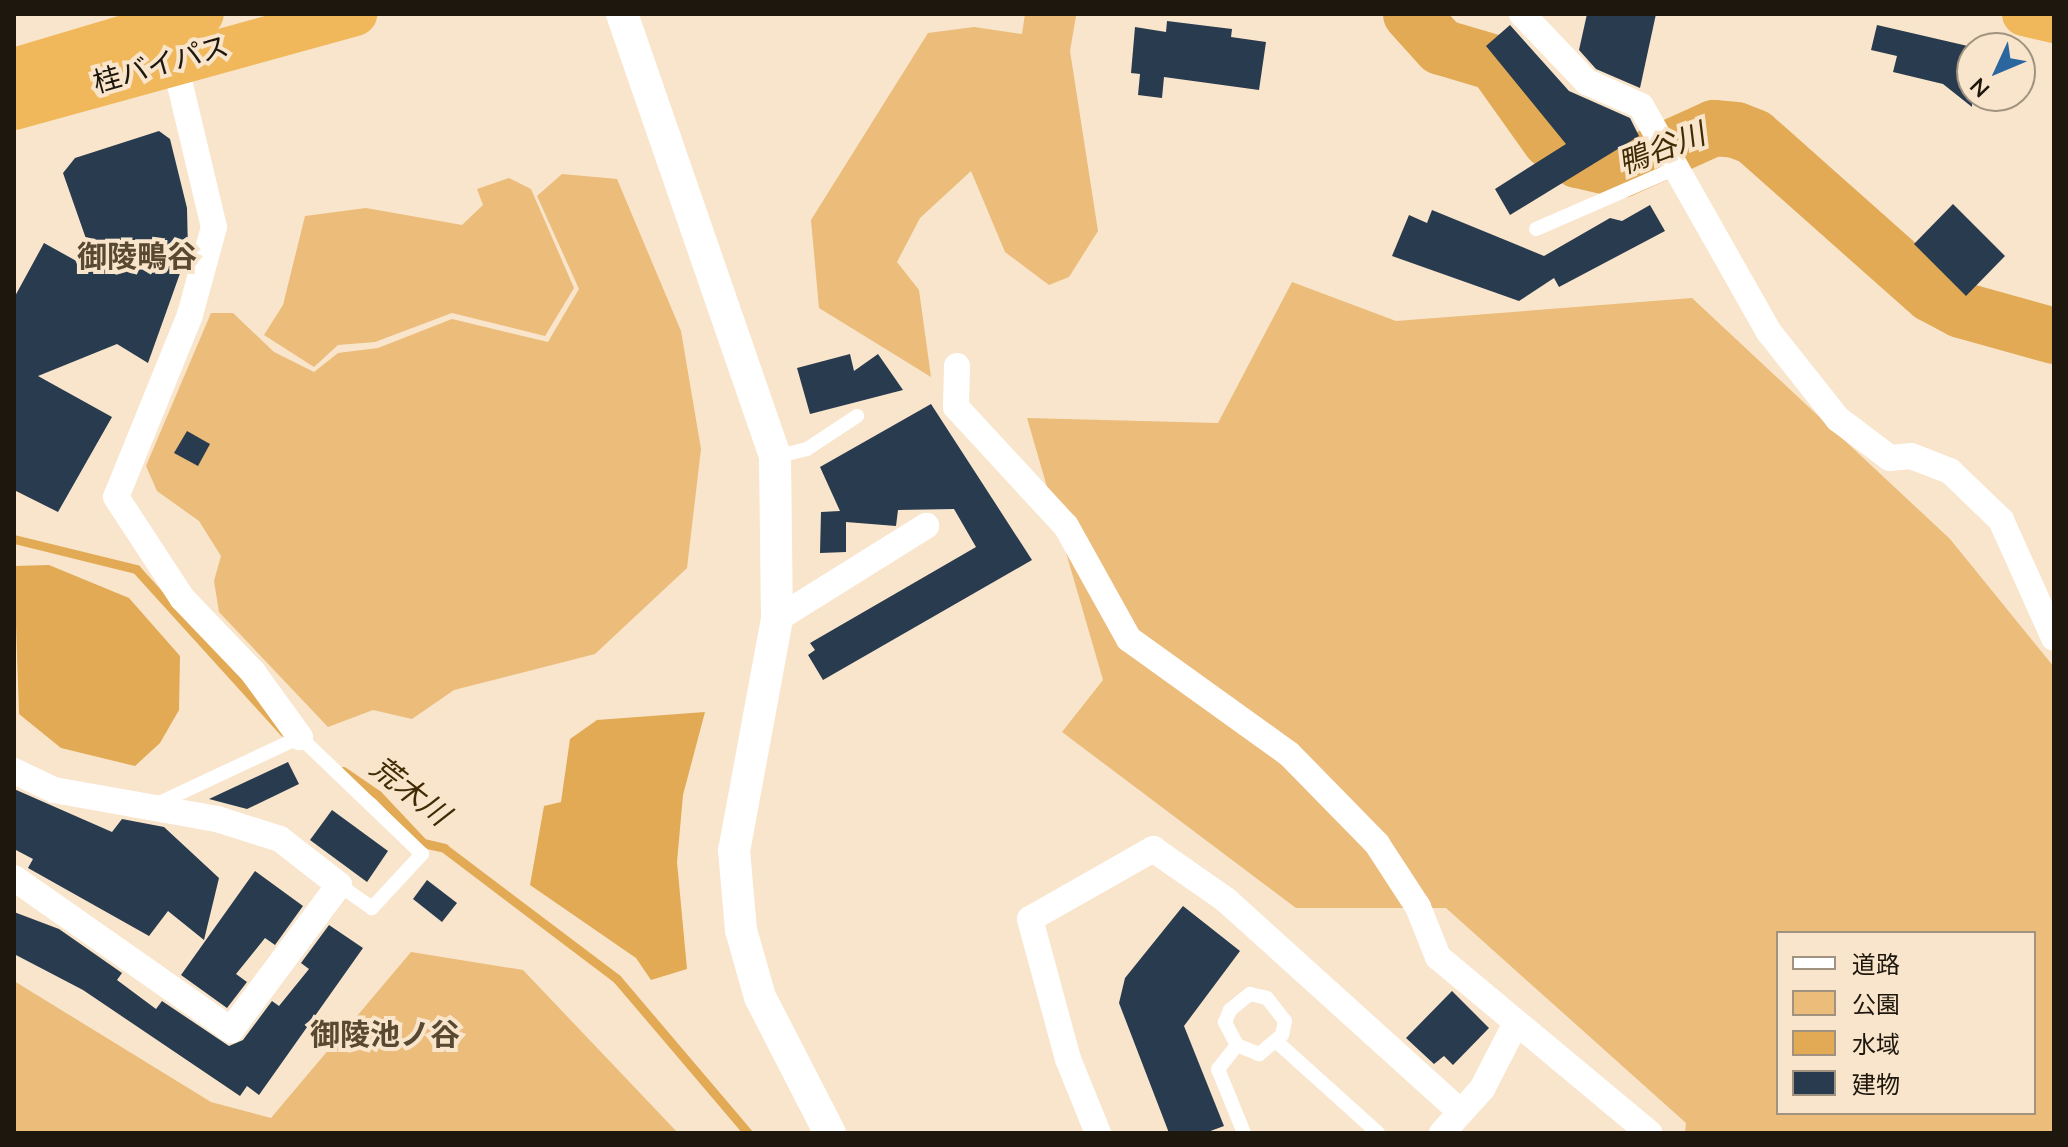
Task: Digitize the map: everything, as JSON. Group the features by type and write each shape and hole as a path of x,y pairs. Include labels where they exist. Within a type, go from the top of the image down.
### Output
{"highway":[{"name":"桂バイパス","path":"14,70 181,33 355,14"},
{"path":"2024,14 2054,21"},
{"name":"桂バイパス","path":"14,108 181,33"}],"street":[{"path":"622,14 775,457 777,619 734,850 741,930 760,997 830,1133"},
{"path":"1522,14 1587,82 1641,106 1769,332 1838,419 1890,458 1911,456 1950,471 2001,520 2054,638"},
{"path":"181,33 214,227 190,315 116,497 182,598 252,671 300,737"},
{"path":"957,366 956,407 1066,526 1129,639 1289,754 1377,844 1418,907 1438,957 1515,1025 1649,1133"},
{"path":"777,619 926,526"},
{"path":"14,771 54,790 149,808 280,839 339,885 231,1030 14,878"},
{"path":"1098,1133 1068,1059 1030,919 1153,849 1226,900 1461,1112"},
{"path":"1442,1133 1482,1089 1515,1025"}],"lane":[{"path":"1536,229 1671,157"},
{"path":"775,457 807,449 857,416"},
{"path":"149,808 300,737 422,854 372,908 339,885"},
{"path":"1250,994 1278,1008 1285,1021 1277,1042 1259,1054 1237,1045 1225,1022 1250,994"},
{"path":"1277,1042 1378,1133"},
{"path":"1237,1045 1218,1069 1244,1133"}],"green space":[{"path":"1025,14 1076,16 1070,51 1098,231 1069,277 1049,285 1005,252 971,171 920,218 897,262 919,290 931,377 819,308 811,220 928,33 974,27 1022,34"},
{"path":"562,174 617,179 681,331 701,449 687,568 595,654 454,690 412,719 373,710 328,727 219,612 214,581 221,556 199,521 157,491 146,466 211,313 233,313 274,352 314,372 338,353 378,348 452,319 548,342 579,289 537,196"},
{"path":"509,178 531,189 574,288 545,336 452,313 375,342 338,345 314,367 264,335 283,305 305,216 366,208 462,225 483,205 477,189"},
{"path":"1292,282 1396,321 1692,298 1950,539 2054,667 2054,1133 1685,1133 1686,1123 1446,908 1296,908 1062,732 1103,680 1027,418 1218,423"},
{"path":"411,952 523,970 678,1133 14,1133 14,981 211,1102 271,1118"}],"water":[{"path":"49,565 129,598 180,656 179,710 160,743 135,766 61,748 19,714 14,566"},
{"path":"705,712 683,795 677,862 687,969 651,980 636,958 530,885 544,806 561,802 570,739 597,720"}],"building":[{"path":"1587,14 1656,14 1640,88 1596,69 1579,50"},
{"path":"1167,21 1232,29 1231,37 1266,42 1259,90 1164,77 1162,98 1138,95 1140,74 1131,73 1135,27 1166,32"},
{"path":"1510,25 1569,91 1630,118 1639,136 1510,215 1495,189 1566,144 1486,46"},
{"path":"1877,25 1956,43 1956,94 1943,84 1893,72 1897,56 1871,50"},
{"path":"159,131 170,139 187,208 188,251 148,363 117,344 38,376 112,417 58,512 14,490 14,298 44,243 98,273 63,173 75,158"},
{"path":"1953,204 2005,256 1966,296 1914,244"},
{"path":"1650,205 1665,231 1559,287 1554,278 1519,301 1392,256 1409,215 1427,223 1432,210 1544,256 1610,218 1622,221"},
{"path":"850,354 854,371 878,354 903,390 810,414 797,368"},
{"path":"931,404 1032,560 823,680 808,655 815,650 810,643 976,547 954,509 898,510 896,526 846,522 846,552 820,553 821,512 840,511 820,467"},
{"path":"187,431 210,444 198,466 174,453"},
{"path":"288,762 299,784 247,809 209,799"},
{"path":"14,789 112,832 122,819 164,827 219,878 204,940 168,911 149,936 28,868 33,859 14,849"},
{"path":"332,810 388,851 367,882 310,840"},
{"path":"255,871 303,906 275,945 265,938 236,974 247,982 227,1008 181,975"},
{"path":"427,880 457,903 442,922 413,899"},
{"path":"1183,906 1240,951 1184,1026 1224,1126 1205,1133 1169,1133 1119,1003 1125,978"},
{"path":"14,912 59,929 122,973 117,980 156,1009 162,1001 229,1046 243,1040 272,1001 279,1006 309,969 301,963 329,925 363,948 259,1095 247,1086 240,1096 83,990 14,954"},
{"path":"1452,991 1489,1028 1453,1065 1444,1056 1434,1064 1406,1038"}],"waterway":[{"name":"鴨谷川","path":"1411,14 1441,47 1495,63 1550,140 1578,160 1621,170 1714,128 1736,130 1754,137 1931,294 1961,310 2054,336"},
{"name":"荒木川","path":"14,539 136,569 284,732"},
{"name":"荒木川","path":"343,771 378,795 423,843 444,848 617,979 748,1133"}],"district":[{"name":"御陵鴫谷","path":"137,258"},
{"name":"御陵池ノ谷","path":"385,1036"}]}
